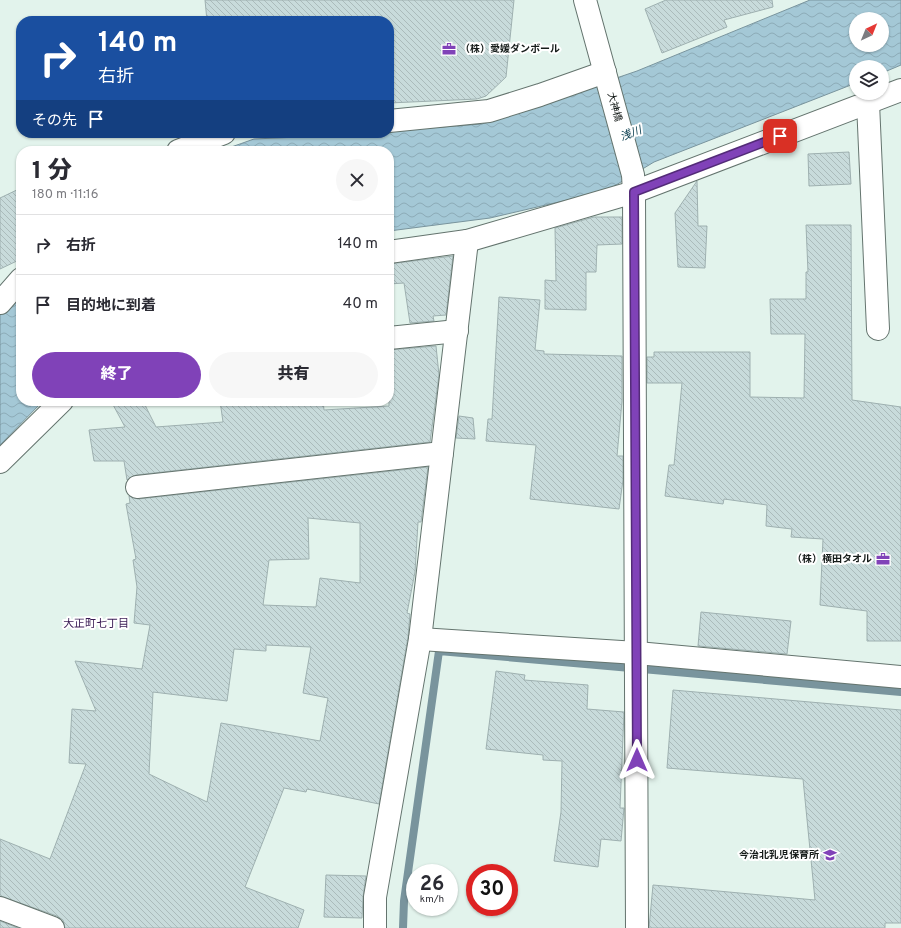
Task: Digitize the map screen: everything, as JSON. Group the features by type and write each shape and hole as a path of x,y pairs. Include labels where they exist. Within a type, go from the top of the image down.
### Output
{"street":[{"name":"大神橋","path":"585,0 607,78 633,184 637,653 637,928"},
{"path":"394,120 489,110 607,78"},
{"path":"394,251 467,241 901,90"},
{"path":"868,102 878,329"},
{"path":"191,146 211,138"},
{"path":"375,928 375,897 420,639 467,241"},
{"path":"0,303 16,285"},
{"path":"394,337 456,331"},
{"path":"0,462 57,406"},
{"path":"137,487 442,453"},
{"path":"420,639 637,653 901,677"},
{"path":"0,908 52,928"}],"water":[{"name":"浅川","path":"810,0 901,0 901,65 889,70 889,60 849,60 849,86 654,162 606,191 490,218 394,230 394,146 234,146 254,139 394,138 394,131 482,124 637,71"},
{"path":"16,297 16,406 38,406 0,445 0,315"}],"building":[{"name":"（株）愛媛ダンボール","path":"205,0 514,0 506,77 486,96 477,99 394,103 394,16 207,16"},
{"path":"666,0 772,0 773,7 724,20 727,27 662,53 645,9"},
{"path":"849,152 851,184 809,186 808,154"},
{"path":"697,181 698,226 707,226 705,268 678,267 675,213"},
{"path":"16,190 16,261 0,269 0,198"},
{"path":"594,217 622,217 622,244 597,245 596,272 586,272 586,310 545,309 545,280 556,281 555,228"},
{"path":"806,225 851,225 852,400 901,407 901,641 867,641 867,611 820,605 823,539 791,537 792,529 766,526 767,505 724,499 723,504 665,496 669,465 674,465 682,383 647,383 647,357 654,357 654,352 750,352 750,397 804,398 805,334 771,334 770,299 806,299 806,272 808,272"},
{"path":"453,256 446,315 433,316 434,321 410,323 404,283 394,284 394,263"},
{"path":"499,297 540,300 535,350 544,351 544,354 622,356 622,401 617,456 623,456 623,480 619,509 530,499 536,445 486,441 488,419 492,419"},
{"path":"436,346 439,375 430,442 136,475 127,480 124,461 94,461 89,430 125,427 114,406 146,406 156,427 223,422 221,406 324,406 324,410 394,406 394,350"},
{"path":"459,416 473,418 475,439 456,438"},
{"path":"428,467 421,522 418,522 415,572 407,613 410,614 408,637 379,804 307,789 306,792 284,788 245,887 304,910 298,928 65,928 63,920 57,916 0,896 0,839 50,859 86,764 69,763 72,709 96,711 75,661 142,669 150,625 134,623 137,587 133,560 136,559 126,504 130,503 129,496 138,499","holes":["308,518 360,523 360,583 320,578 316,607 263,605 269,560 309,559","266,645 311,647 303,693 328,698 320,741 221,723 207,802 149,774 153,692 227,701 234,649 266,651"]},
{"path":"701,612 791,621 787,654 698,646"},
{"path":"496,671 525,675 524,680 588,685 587,709 624,712 620,808 624,808 621,841 601,839 598,867 554,861 561,812 562,761 543,760 543,755 486,749"},
{"path":"673,690 901,710 901,923 885,923 885,928 649,928 653,885 815,900 803,779 667,768"},
{"path":"326,875 366,876 362,918 324,917"},
{"path":"0,921 18,928 0,928"}],"waterway":[{"path":"403,928 404,901 439,651 901,692"}],"place":[{"name":"（株）愛媛ダンボール","path":"449,49"},
{"name":"（株）横田タオル","path":"883,559"},
{"name":"今治北乳児保育所","path":"830,855"}],"district":[{"name":"大正町七丁目","path":"96,624"}],"route":[{"path":"637,760 634,192 780,136"}]}
